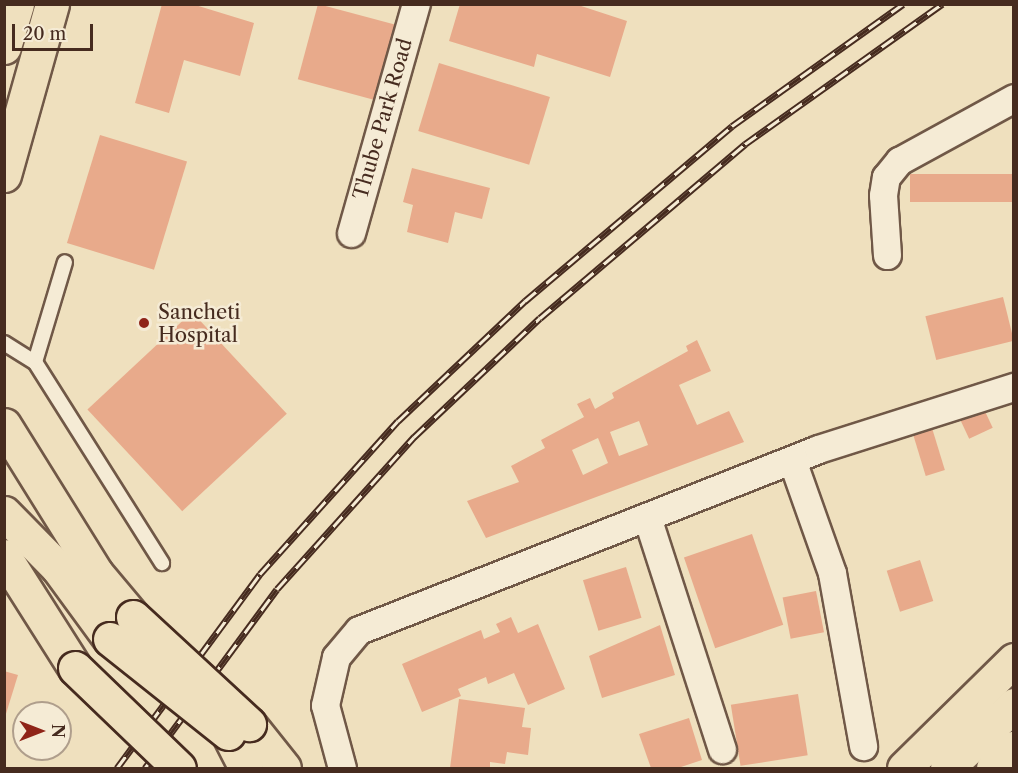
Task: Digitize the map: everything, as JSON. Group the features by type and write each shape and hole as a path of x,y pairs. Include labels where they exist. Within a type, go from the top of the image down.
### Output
{"main road":[{"path":"4,46 17,4"},
{"path":"4,175 52,4"},
{"path":"4,425 96,573 121,628"},
{"path":"4,513 121,628 284,768"},
{"path":"4,556 75,668 179,768"},
{"path":"904,768 1014,660"},
{"path":"947,768 1014,705"},
{"path":"971,768 1014,727"},
{"path":"238,728 246,768"},
{"path":"993,768 1014,748"}],"street":[{"name":"Thube Park Road","path":"351,233 416,4"},
{"path":"887,255 886,177 899,160 1010,103"},
{"path":"342,768 325,705 336,657 359,630 792,460 1014,387"},
{"path":"792,460 832,573 863,747"},
{"path":"647,517 722,749"}],"lane":[{"path":"35,362 65,262"},
{"path":"4,343 35,362 162,563"}],"building":[{"path":"162,4 192,4 254,23 240,76 184,60 169,113 135,103"},
{"path":"318,4 406,28 386,103 298,79"},
{"path":"460,4 575,4 627,21 610,77 537,54 534,67 449,41"},
{"path":"439,63 550,97 529,165 418,131"},
{"path":"100,135 187,162 154,270 67,243"},
{"path":"412,168 490,188 482,219 455,212 448,243 407,232 413,205 403,202"},
{"path":"910,174 1014,174 1014,202 910,202"},
{"path":"1003,297 1014,341 936,360 925,316"},
{"path":"192,312 287,414 182,511 87,410"},
{"path":"697,340 711,371 679,385 697,425 729,411 744,442 486,538 467,501 519,482 511,466 545,448 541,440 584,417 577,404 590,398 595,409 614,398 612,393 688,351 686,346","holes":["639,421 648,445 619,456 610,432","598,438 608,463 583,475 572,450"]},
{"path":"983,407 993,428 969,439 959,418"},
{"path":"932,428 945,470 926,476 913,434"},
{"path":"752,534 783,625 715,648 684,557"},
{"path":"920,560 933,601 900,612 887,571"},
{"path":"626,567 641,618 598,631 583,580"},
{"path":"816,591 824,632 791,639 783,597"},
{"path":"511,617 518,633 538,624 565,689 528,705 514,673 488,684 486,677 458,689 461,696 422,712 402,664 481,630 484,639 500,632 496,624"},
{"path":"660,625 675,675 602,698 589,656"},
{"path":"4,671 18,675 5,717 4,717"},
{"path":"798,694 808,755 741,766 731,705"},
{"path":"459,699 525,708 522,727 531,728 528,755 507,752 505,764 490,762 490,768 450,768"},
{"path":"689,718 702,760 678,768 651,768 639,734"}],"railway":[{"path":"117,768 260,574 398,421 525,301 732,126 903,4"},
{"path":"145,768 277,589 414,437 540,318 745,144 942,4"}],"place":[{"name":"Sancheti Hospital","path":"144,323"}]}
